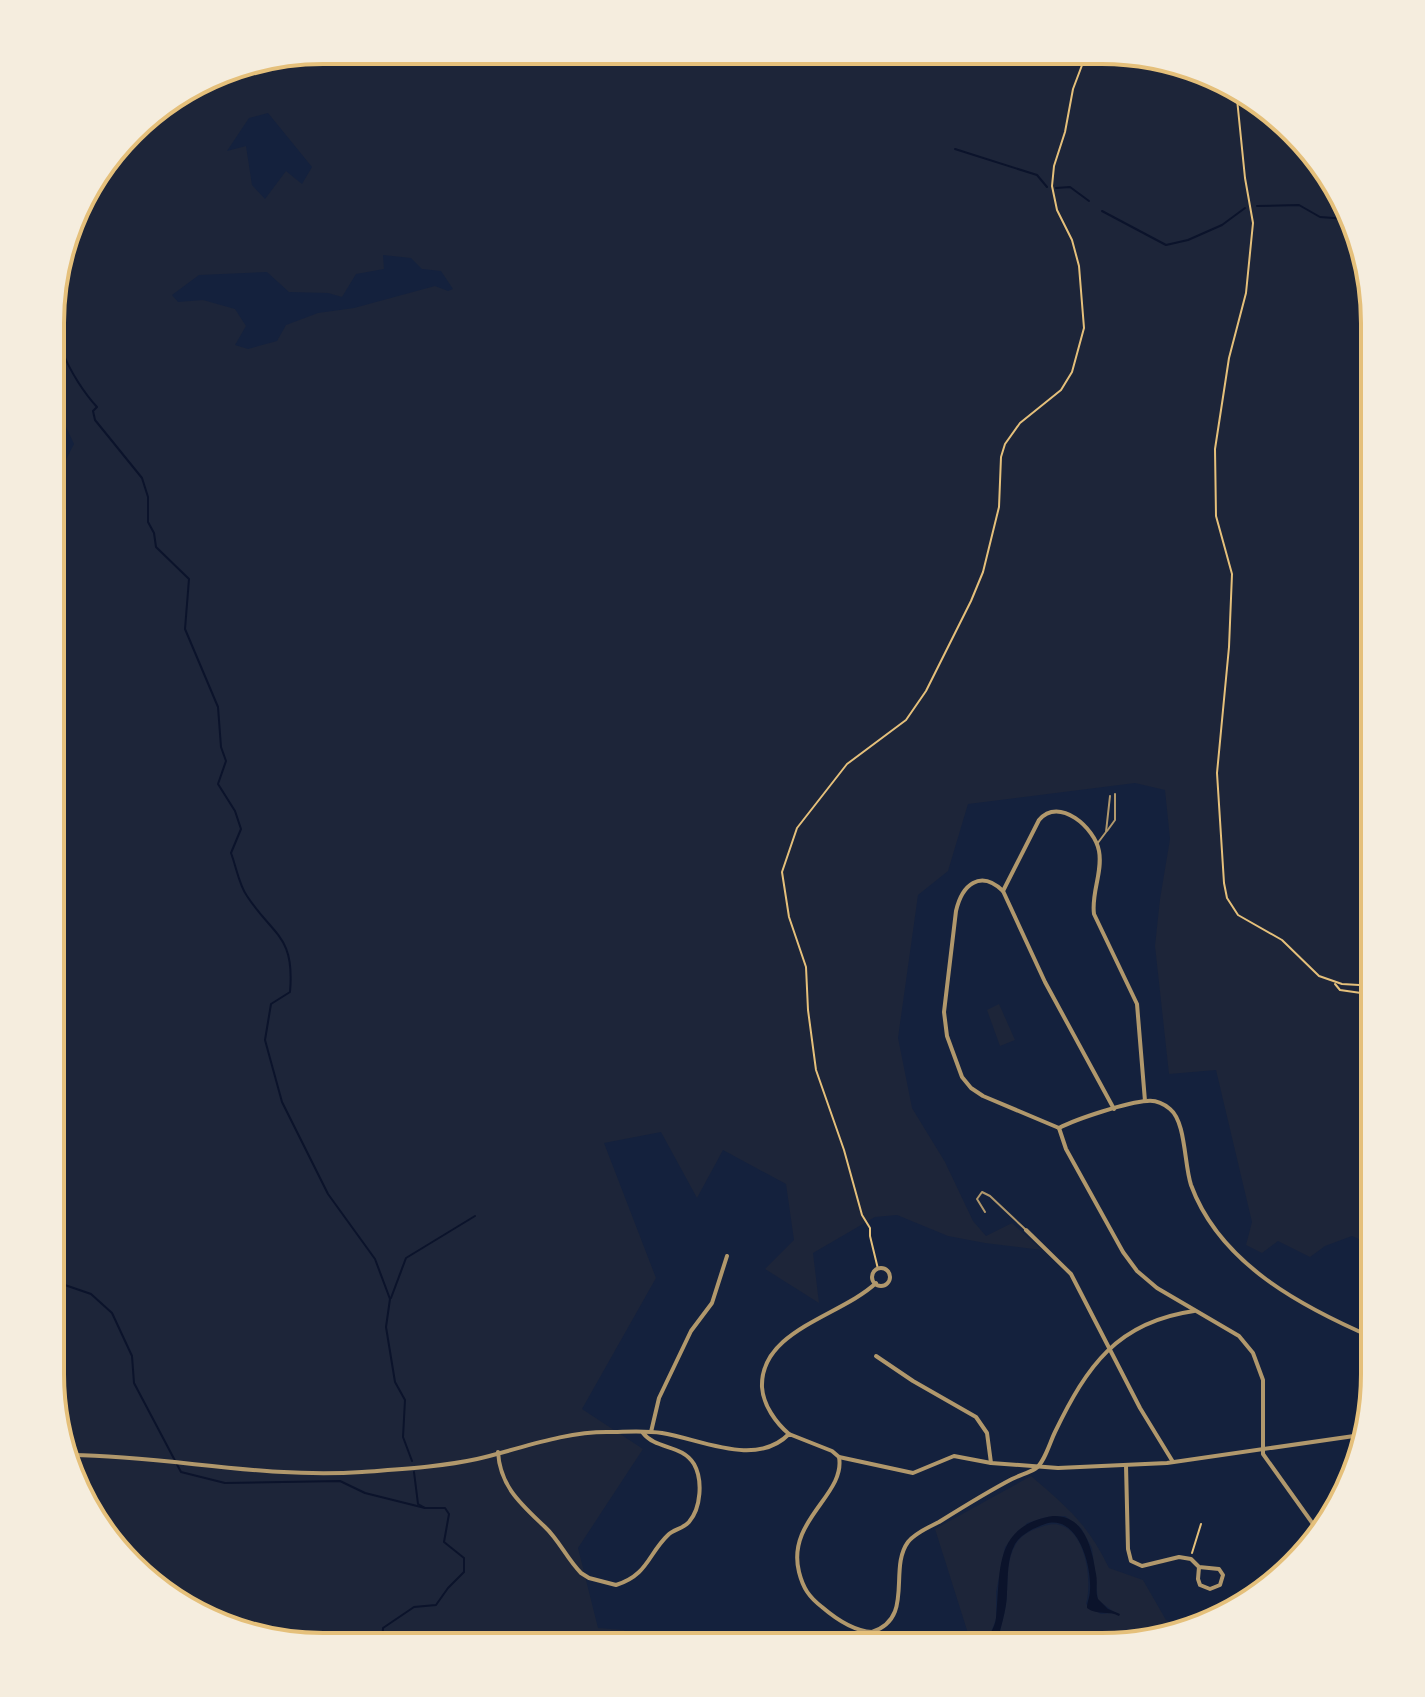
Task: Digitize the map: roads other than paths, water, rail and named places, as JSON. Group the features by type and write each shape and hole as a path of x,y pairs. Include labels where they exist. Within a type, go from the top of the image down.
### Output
{"street":[{"path":"1003,891 1039,820 1048,812 1062,811 1071,815 1097,844 1100,858 1093,898 1094,914 1137,1004 1145,1101"},
{"path":"1114,1109 1045,982 1003,891 991,882 979,881 965,887 959,898 945,993 947,1036 962,1077 971,1088 1059,1128 1145,1101 1167,1107 1177,1118 1185,1163 1196,1197 1214,1227 1234,1251 1265,1279 1295,1299 1360,1331"},
{"path":"1059,1128 1066,1149 1132,1265 1157,1288 1239,1336 1256,1359 1263,1380 1262,1450 1270,1467 1312,1524"},
{"path":"1026,1230 1071,1274 1140,1408 1173,1462"},
{"path":"651,1432 659,1398 691,1331 712,1303 727,1256"},
{"path":"876,1283 873,1277 878,1269 887,1270 890,1276 885,1285 876,1283 779,1344 769,1356 763,1372 764,1399 789,1434 832,1451 839,1457 913,1473 954,1456 1037,1469 1173,1462 1353,1436"},
{"path":"839,1457 838,1476 799,1538 797,1564 804,1588 812,1599 849,1626 872,1632 886,1625 894,1614 903,1556 911,1539 997,1487 1037,1469 1073,1400 1109,1349 1128,1332 1144,1323 1194,1311"},
{"path":"876,1356 897,1372 976,1417 987,1433 991,1463"},
{"path":"498,1452 501,1468 523,1509 544,1526 581,1573 616,1585 636,1576 668,1535 690,1521 700,1491 696,1469 687,1455 649,1441 643,1432"},
{"path":"78,1455 248,1471 328,1474 457,1462 575,1434 651,1432 745,1450 768,1447 784,1440 789,1434"},
{"path":"1126,1465 1131,1561 1139,1566 1179,1557 1191,1559 1199,1567 1219,1569 1223,1575 1220,1585 1210,1589 1200,1585 1199,1567"}],"lane":[{"path":"1097,844 1115,820 1115,794"},
{"path":"1106,832 1110,796"},
{"path":"985,1212 977,1199 982,1192 1026,1230"}],"waterway":[{"path":"955,149 1037,175 1047,187"},
{"path":"1056,188 1070,187 1089,201"},
{"path":"1257,206 1299,205 1320,217 1338,218"},
{"path":"1102,211 1166,245 1188,240 1222,225 1245,208"},
{"path":"64,354 73,374 97,407 93,411 95,420 142,478 148,497 148,522 156,547 189,579 185,629 218,707 221,747 226,761 218,784 235,811 241,829 231,853 244,892 280,938 289,959 290,992 271,1004 265,1040 282,1102 328,1194 375,1259 390,1299 386,1327 395,1382 405,1400 403,1437 412,1461"},
{"path":"391,1298 406,1258 475,1216"},
{"path":"64,1285 91,1294 112,1313 132,1356 134,1383 181,1472 225,1483 340,1481 365,1493 425,1508"},
{"path":"383,1632 383,1628 414,1607 436,1605 464,1572 464,1558 444,1542 449,1514 445,1508 425,1508 418,1504 414,1472"}]}
